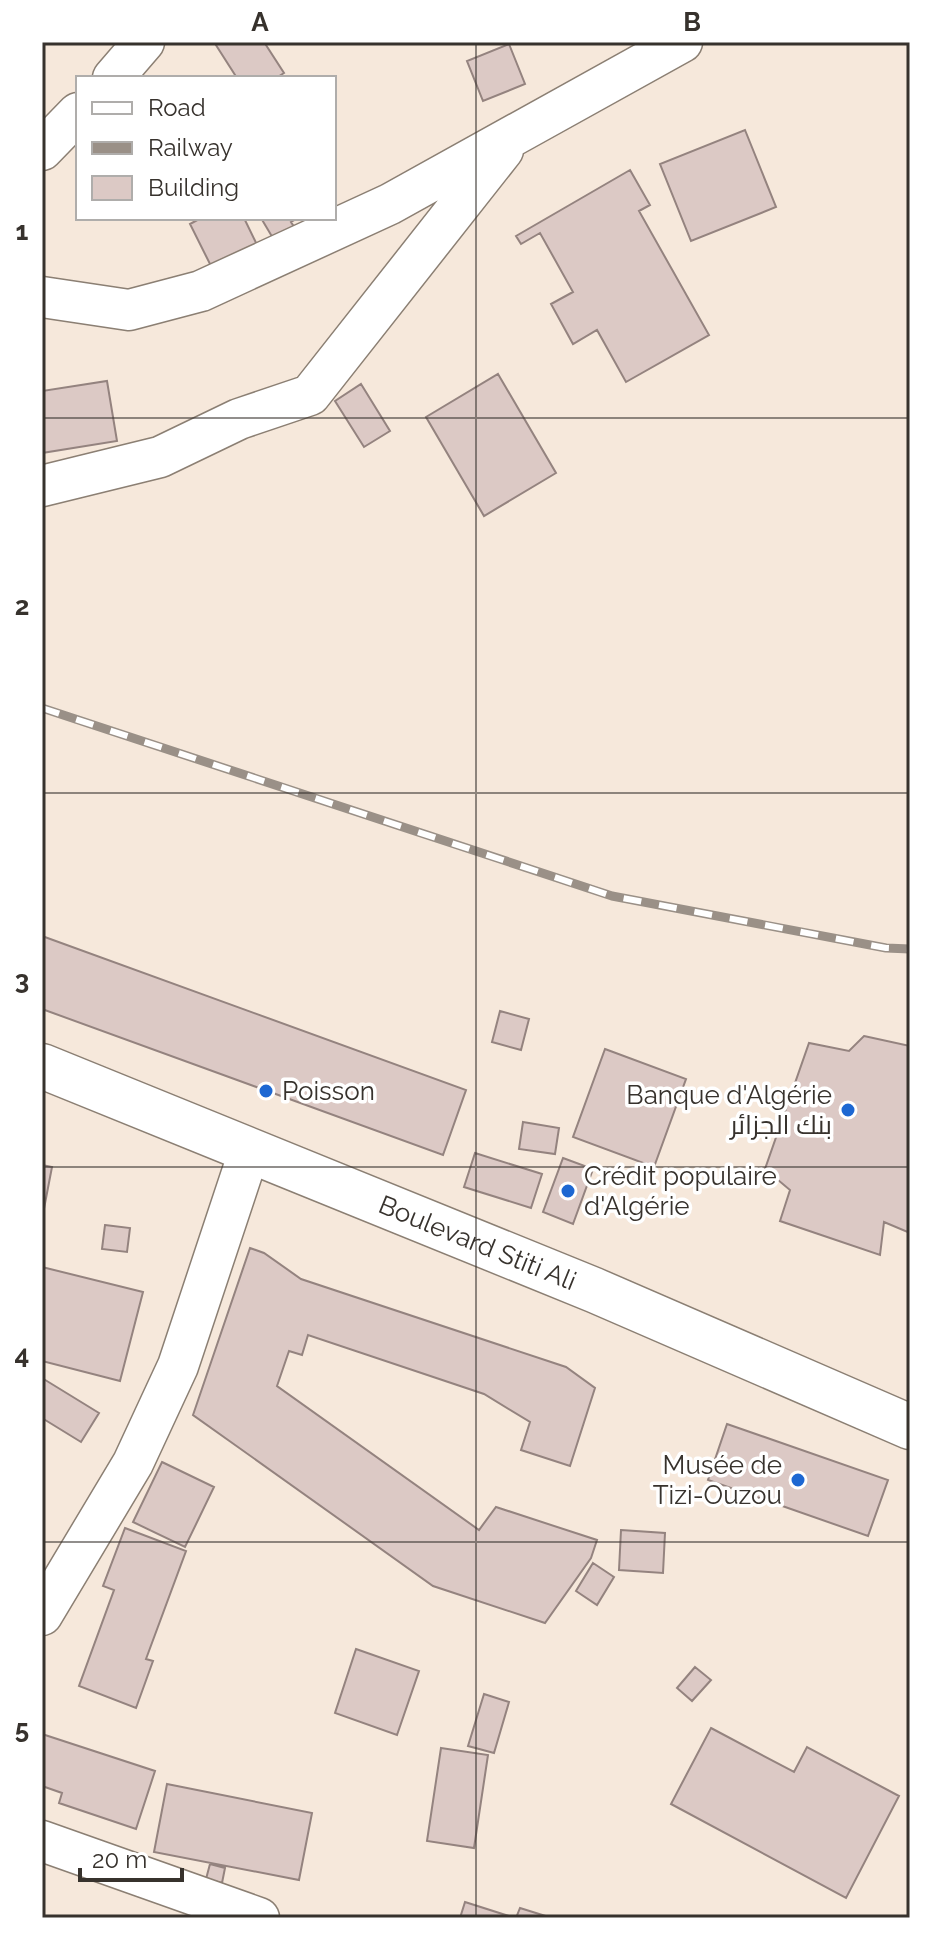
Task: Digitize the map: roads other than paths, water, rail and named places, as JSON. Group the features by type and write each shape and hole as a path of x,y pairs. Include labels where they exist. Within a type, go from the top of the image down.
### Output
{"main road":[{"name":"Boulevard Stiti Ali","path":"42,1066 594,1290 910,1427"}],"street":[{"path":"115,76 144,42"},
{"path":"42,297 129,310 201,291 390,204 682,42"},
{"path":"42,150 76,115"},
{"path":"42,486 160,457 239,419 310,395 513,138"},
{"path":"42,1615 133,1463 178,1366 249,1152"},
{"path":"42,1841 259,1918"}],"railway":[{"path":"42,708 612,896 886,948 910,949"}],"place":[{"name":"Poisson","path":"266,1091"},
{"name":"Banque d'Algérie بنك الجزائر","path":"848,1110"},
{"name":"Crédit populaire d'Algérie","path":"568,1191"},
{"name":"Musée de Tizi-Ouzou","path":"798,1480"}]}
